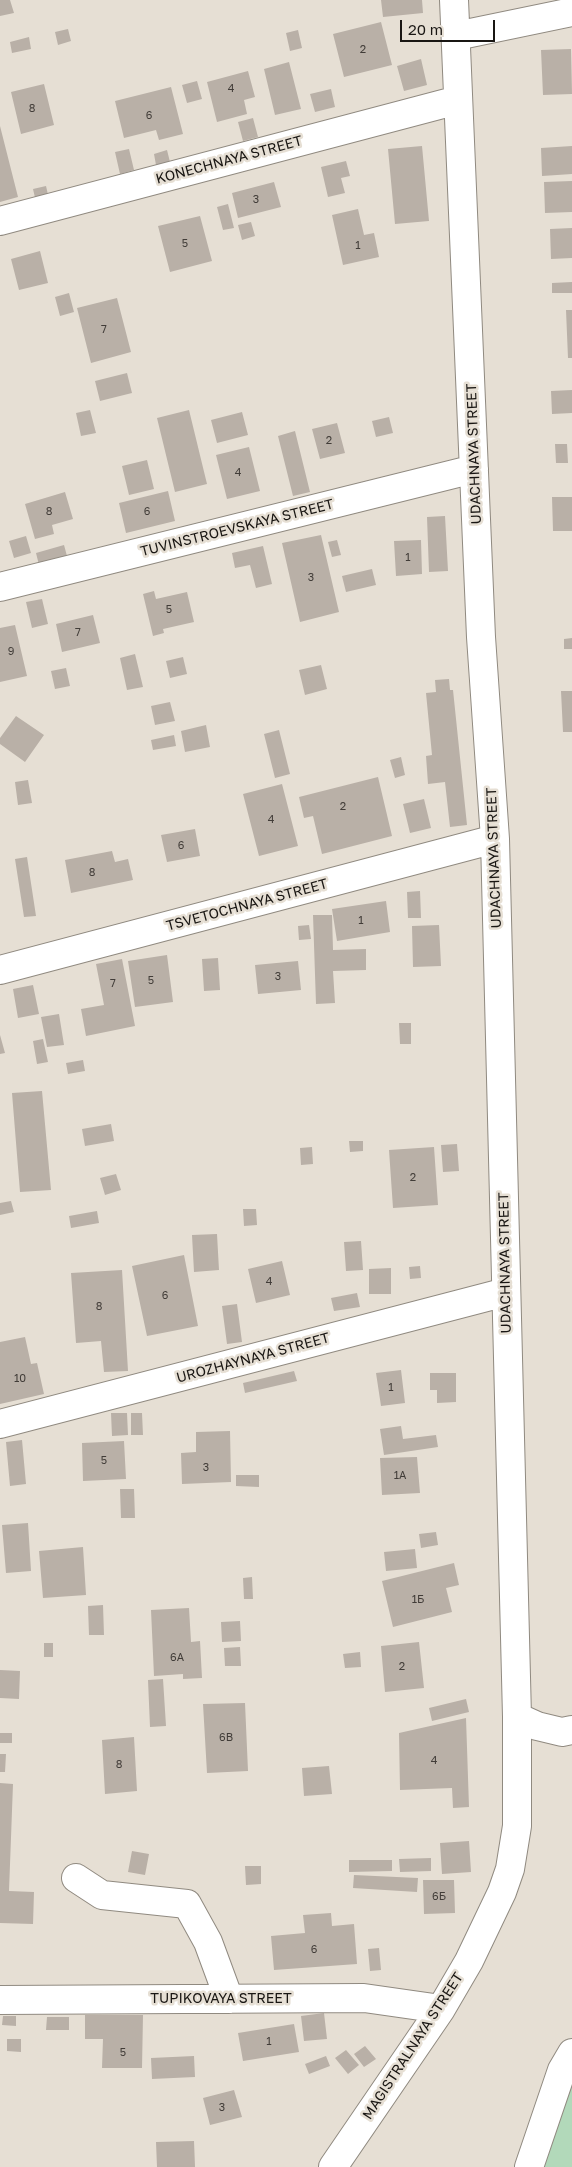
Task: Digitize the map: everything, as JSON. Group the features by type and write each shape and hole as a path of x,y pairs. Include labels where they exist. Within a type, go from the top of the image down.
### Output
{"street":[{"name":"UDACHNAYA STREET","path":"454,0 481,637 494,839 518,1718"},
{"path":"456,36 572,12"},
{"name":"KONECHNAYA STREET","path":"0,221 458,100"},
{"name":"TUVINSTROEVSKAYA STREET","path":"0,586 474,469"},
{"name":"TSVETOCHNAYA STREET","path":"0,970 494,839"},
{"name":"UROZHAYNAYA STREET","path":"0,1424 506,1292"},
{"path":"518,1718 562,1732 572,1730"},
{"name":"MAGISTRALNAYA STREET","path":"333,2167 441,2009 490,1921 510,1869 517,1826 518,1718"},
{"path":"76,1878 102,1895 187,1904 208,1942 229,1999"},
{"name":"TUPIKOVAYA STREET","path":"0,2000 364,1998 441,2009"},
{"path":"529,2167 562,2070 572,2053"}],"green space":[{"path":"572,2074 572,2167 536,2167"}],"building":[{"path":"0,0 10,0 14,13 0,16"},
{"path":"381,0 422,0 423,13 383,17"},
{"path":"381,22 392,65 344,77 333,34"},
{"path":"68,29 71,41 58,45 55,32"},
{"path":"298,30 302,48 290,51 286,33"},
{"path":"29,37 31,49 12,53 10,42"},
{"path":"571,49 572,94 543,95 541,50"},
{"path":"421,59 427,85 404,91 397,66"},
{"path":"289,62 301,109 275,115 264,69"},
{"path":"248,71 255,97 244,100 247,114 217,122 207,82"},
{"path":"197,81 202,99 187,103 182,85"},
{"path":"44,84 54,125 21,134 11,92"},
{"path":"171,87 183,134 159,140 156,130 124,138 115,101"},
{"path":"331,89 335,107 315,112 310,94"},
{"path":"253,118 258,137 243,141 238,122"},
{"path":"0,126 18,197 0,202"},
{"path":"422,146 429,221 395,224 388,149"},
{"path":"572,146 572,174 542,176 541,148"},
{"path":"129,149 134,170 120,174 115,152"},
{"path":"167,150 170,162 156,165 154,154"},
{"path":"346,161 350,176 341,178 345,193 328,197 321,167"},
{"path":"572,181 572,212 545,213 544,182"},
{"path":"274,182 281,207 238,218 232,193"},
{"path":"46,186 49,199 36,202 33,189"},
{"path":"228,204 234,228 223,230 217,207"},
{"path":"358,209 364,235 374,233 379,257 343,265 332,215"},
{"path":"200,216 212,261 170,272 158,226"},
{"path":"251,222 255,236 242,240 238,225"},
{"path":"572,228 572,258 551,259 550,229"},
{"path":"40,251 48,283 19,290 11,259"},
{"path":"572,282 572,293 552,293 552,283"},
{"path":"69,293 74,312 60,316 55,297"},
{"path":"117,298 131,352 91,363 77,308"},
{"path":"566,310 572,310 572,358 568,358"},
{"path":"127,373 132,393 100,401 95,381"},
{"path":"572,390 572,413 552,414 551,391"},
{"path":"90,410 96,433 81,436 76,413"},
{"path":"189,410 207,484 175,492 157,418"},
{"path":"242,412 248,435 217,443 211,420"},
{"path":"389,417 393,433 376,437 372,421"},
{"path":"337,423 345,453 320,459 312,429"},
{"path":"295,431 310,492 293,496 278,436"},
{"path":"555,444 567,444 568,463 556,463"},
{"path":"249,447 260,491 227,499 216,455"},
{"path":"147,460 154,489 129,495 122,466"},
{"path":"168,491 175,521 126,533 119,503"},
{"path":"65,492 73,519 52,525 54,534 35,539 25,504"},
{"path":"552,497 572,497 572,531 553,531"},
{"path":"445,516 448,571 429,572 427,517"},
{"path":"321,535 339,612 300,622 282,543"},
{"path":"26,536 31,553 14,558 9,541"},
{"path":"337,540 341,555 332,557 328,542"},
{"path":"421,540 422,574 396,576 394,541"},
{"path":"64,545 67,556 39,565 36,553"},
{"path":"263,546 272,584 256,588 250,565 235,568 232,553"},
{"path":"372,569 376,585 346,592 342,576"},
{"path":"154,591 156,599 187,592 194,622 163,629 164,633 153,636 143,594"},
{"path":"42,599 48,624 32,628 26,602"},
{"path":"93,615 100,643 62,652 56,624"},
{"path":"15,625 27,676 0,682 0,628"},
{"path":"572,638 572,649 564,649 564,639"},
{"path":"135,654 143,687 127,690 120,658"},
{"path":"183,657 187,674 170,678 166,661"},
{"path":"321,665 327,689 305,695 299,670"},
{"path":"66,668 70,686 55,689 51,671"},
{"path":"449,679 450,690 453,690 467,825 450,827 445,782 428,784 426,756 432,755 426,693 436,692 435,680"},
{"path":"561,691 572,691 572,732 563,732"},
{"path":"170,702 175,721 155,725 151,706"},
{"path":"16,716 44,735 25,762 0,744 0,738"},
{"path":"206,725 210,747 185,752 181,731"},
{"path":"279,730 290,774 275,778 264,734"},
{"path":"174,735 176,746 153,750 151,740"},
{"path":"401,757 405,775 395,778 390,760"},
{"path":"378,777 392,836 322,854 313,816 304,818 299,797"},
{"path":"28,780 32,803 18,805 15,782"},
{"path":"282,784 298,846 259,856 243,794"},
{"path":"424,799 431,828 410,833 403,804"},
{"path":"195,829 200,856 167,862 161,835"},
{"path":"112,851 115,862 128,859 133,880 71,893 65,860"},
{"path":"27,857 36,916 24,917 15,859"},
{"path":"420,891 421,918 408,918 407,892"},
{"path":"386,901 390,932 337,941 332,909"},
{"path":"313,915 332,915 333,950 366,949 366,970 333,971 335,1003 316,1004"},
{"path":"309,925 311,939 299,940 298,926"},
{"path":"439,925 441,966 413,967 412,926"},
{"path":"167,955 173,1002 135,1007 128,961"},
{"path":"218,958 220,990 204,991 202,959"},
{"path":"122,959 135,1026 86,1036 81,1009 104,1005 96,964"},
{"path":"298,961 301,990 258,994 255,965"},
{"path":"33,985 39,1014 18,1018 13,989"},
{"path":"59,1014 64,1045 47,1047 41,1017"},
{"path":"399,1023 411,1023 411,1044 400,1044"},
{"path":"0,1035 5,1053 0,1054"},
{"path":"43,1039 48,1062 37,1064 33,1041"},
{"path":"83,1060 85,1071 68,1074 66,1063"},
{"path":"42,1091 51,1190 20,1192 12,1093"},
{"path":"111,1124 114,1141 85,1146 82,1129"},
{"path":"349,1141 363,1141 363,1151 350,1152"},
{"path":"457,1144 459,1171 443,1172 441,1145"},
{"path":"312,1147 313,1164 301,1165 300,1148"},
{"path":"434,1147 438,1205 393,1208 389,1150"},
{"path":"116,1174 121,1190 105,1195 100,1178"},
{"path":"11,1201 14,1212 0,1215 0,1203"},
{"path":"243,1209 256,1209 257,1225 244,1226"},
{"path":"97,1211 99,1223 71,1228 69,1216"},
{"path":"217,1234 219,1270 194,1272 192,1235"},
{"path":"361,1241 363,1270 346,1271 344,1242"},
{"path":"184,1255 198,1326 147,1336 132,1266"},
{"path":"282,1261 290,1295 256,1303 248,1269"},
{"path":"420,1266 421,1278 410,1279 409,1267"},
{"path":"391,1268 391,1294 369,1294 369,1269"},
{"path":"122,1270 128,1371 104,1372 101,1341 76,1343 71,1273"},
{"path":"357,1293 360,1307 334,1311 331,1298"},
{"path":"237,1304 242,1342 227,1344 222,1306"},
{"path":"25,1337 31,1364 37,1363 44,1394 0,1404 0,1342"},
{"path":"401,1370 405,1403 381,1406 376,1373"},
{"path":"294,1371 297,1381 245,1393 243,1383"},
{"path":"430,1373 456,1373 456,1402 437,1403 437,1390 430,1390"},
{"path":"111,1413 127,1413 128,1435 112,1436"},
{"path":"131,1413 142,1413 143,1435 131,1435"},
{"path":"401,1426 403,1439 436,1435 438,1447 384,1455 380,1429"},
{"path":"230,1431 231,1482 182,1484 181,1453 196,1452 196,1432"},
{"path":"22,1440 26,1484 10,1486 6,1442"},
{"path":"124,1441 126,1479 83,1481 82,1443"},
{"path":"417,1457 420,1493 382,1495 380,1458"},
{"path":"236,1475 259,1475 259,1487 236,1486"},
{"path":"120,1489 134,1489 135,1518 121,1518"},
{"path":"28,1523 31,1571 6,1573 2,1525"},
{"path":"436,1532 438,1545 421,1548 419,1534"},
{"path":"83,1547 86,1595 43,1598 39,1551"},
{"path":"415,1549 417,1568 386,1571 384,1552"},
{"path":"454,1563 459,1585 446,1588 452,1612 393,1627 382,1581"},
{"path":"252,1577 253,1599 244,1599 243,1578"},
{"path":"103,1605 104,1635 89,1635 88,1606"},
{"path":"189,1608 191,1642 200,1641 202,1678 183,1679 183,1674 154,1676 151,1610"},
{"path":"240,1621 241,1641 222,1642 221,1622"},
{"path":"419,1642 424,1688 385,1692 381,1646"},
{"path":"44,1643 53,1643 53,1657 44,1657"},
{"path":"240,1647 241,1666 225,1666 224,1648"},
{"path":"360,1652 361,1667 345,1668 343,1654"},
{"path":"0,1670 20,1671 19,1699 0,1698"},
{"path":"163,1679 166,1726 150,1727 148,1680"},
{"path":"466,1699 469,1712 432,1721 429,1708"},
{"path":"245,1703 248,1771 207,1773 203,1704"},
{"path":"466,1718 469,1807 453,1808 452,1788 400,1790 399,1733"},
{"path":"0,1733 12,1733 12,1743 0,1743"},
{"path":"134,1737 137,1791 105,1794 102,1740"},
{"path":"0,1754 6,1754 5,1772 0,1772"},
{"path":"329,1766 332,1794 304,1796 302,1768"},
{"path":"0,1783 13,1784 9,1891 34,1892 33,1924 0,1923"},
{"path":"469,1841 471,1872 442,1874 440,1843"},
{"path":"132,1851 149,1854 145,1875 128,1872"},
{"path":"431,1858 431,1871 400,1872 399,1859"},
{"path":"349,1860 392,1860 392,1871 349,1872"},
{"path":"245,1866 261,1866 261,1884 246,1885"},
{"path":"354,1875 418,1878 417,1892 353,1888"},
{"path":"423,1880 454,1880 455,1913 424,1914"},
{"path":"331,1913 332,1926 354,1924 357,1964 274,1970 271,1936 305,1933 303,1915"},
{"path":"379,1948 381,1970 370,1971 368,1949"},
{"path":"324,2013 327,2039 304,2041 301,2016"},
{"path":"85,2015 143,2015 142,2068 102,2068 103,2039 85,2039"},
{"path":"3,2016 16,2016 16,2026 2,2025"},
{"path":"47,2017 69,2017 69,2030 46,2030"},
{"path":"294,2024 299,2052 243,2061 238,2033"},
{"path":"7,2039 21,2039 21,2052 7,2051"},
{"path":"365,2046 376,2059 364,2067 354,2054"},
{"path":"346,2050 359,2065 348,2074 335,2058"},
{"path":"194,2056 195,2077 152,2079 151,2058"},
{"path":"326,2056 330,2066 309,2074 305,2064"},
{"path":"234,2090 242,2117 210,2125 203,2098"},
{"path":"194,2141 195,2167 157,2167 156,2142"}]}
